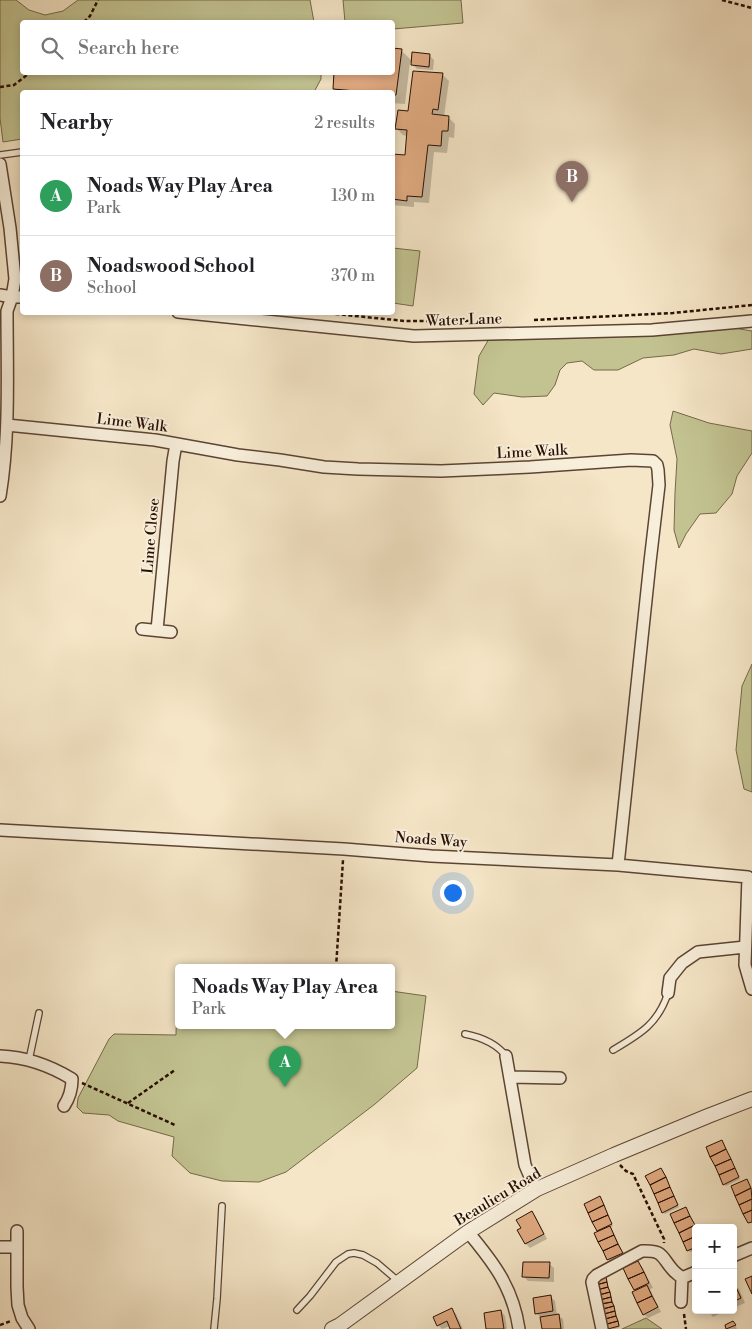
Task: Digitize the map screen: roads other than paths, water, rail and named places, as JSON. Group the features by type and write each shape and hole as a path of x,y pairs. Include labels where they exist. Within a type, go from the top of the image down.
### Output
{"street":[{"path":"0,164 10,228 17,297 7,311 7,425 5,467 0,496"},
{"path":"0,295 17,297"},
{"name":"Water Lane","path":"208,315 414,336 652,330 752,322"},
{"name":"Lime Walk","path":"7,425 106,434 324,467 441,471 631,460 653,461 657,465 658,470 658,498 618,866"},
{"name":"Lime Close","path":"157,630 169,496 176,444"},
{"path":"142,629 171,632"},
{"name":"Noads Way","path":"0,830 344,848 431,856 618,866 750,877 745,947 752,989"},
{"path":"668,993 670,978 682,963 698,952 745,947"},
{"path":"0,1056 44,1064 72,1079 72,1088 64,1106"},
{"path":"506,1056 524,1166 538,1189"},
{"path":"510,1077 560,1078"},
{"name":"Beaulieu Road","path":"332,1329 468,1232 538,1189 752,1099"},
{"path":"17,1231 18,1305 22,1318 29,1329"},
{"path":"468,1232 486,1253 503,1278 517,1314 519,1329"},
{"path":"0,1247 17,1247"},
{"path":"737,1254 752,1248"},
{"path":"602,1329 592,1282 597,1275 642,1251 651,1251 663,1256 673,1270 682,1278"},
{"path":"682,1278 692,1274"},
{"path":"681,1302 682,1278"}],"lane":[{"path":"0,155 20,152"},
{"path":"613,1050 635,1037 657,1018 664,1006 668,993"},
{"path":"29,1060 39,1013"},
{"path":"465,1034 475,1036 500,1048 506,1056"},
{"path":"214,1329 222,1206"},
{"path":"297,1310 336,1262 348,1254 364,1255 377,1263 399,1283"}],"place":[{"name":"Noadswood School","path":"572,202"},
{"name":"Noads Way Play Area","path":"285,1087"}]}
